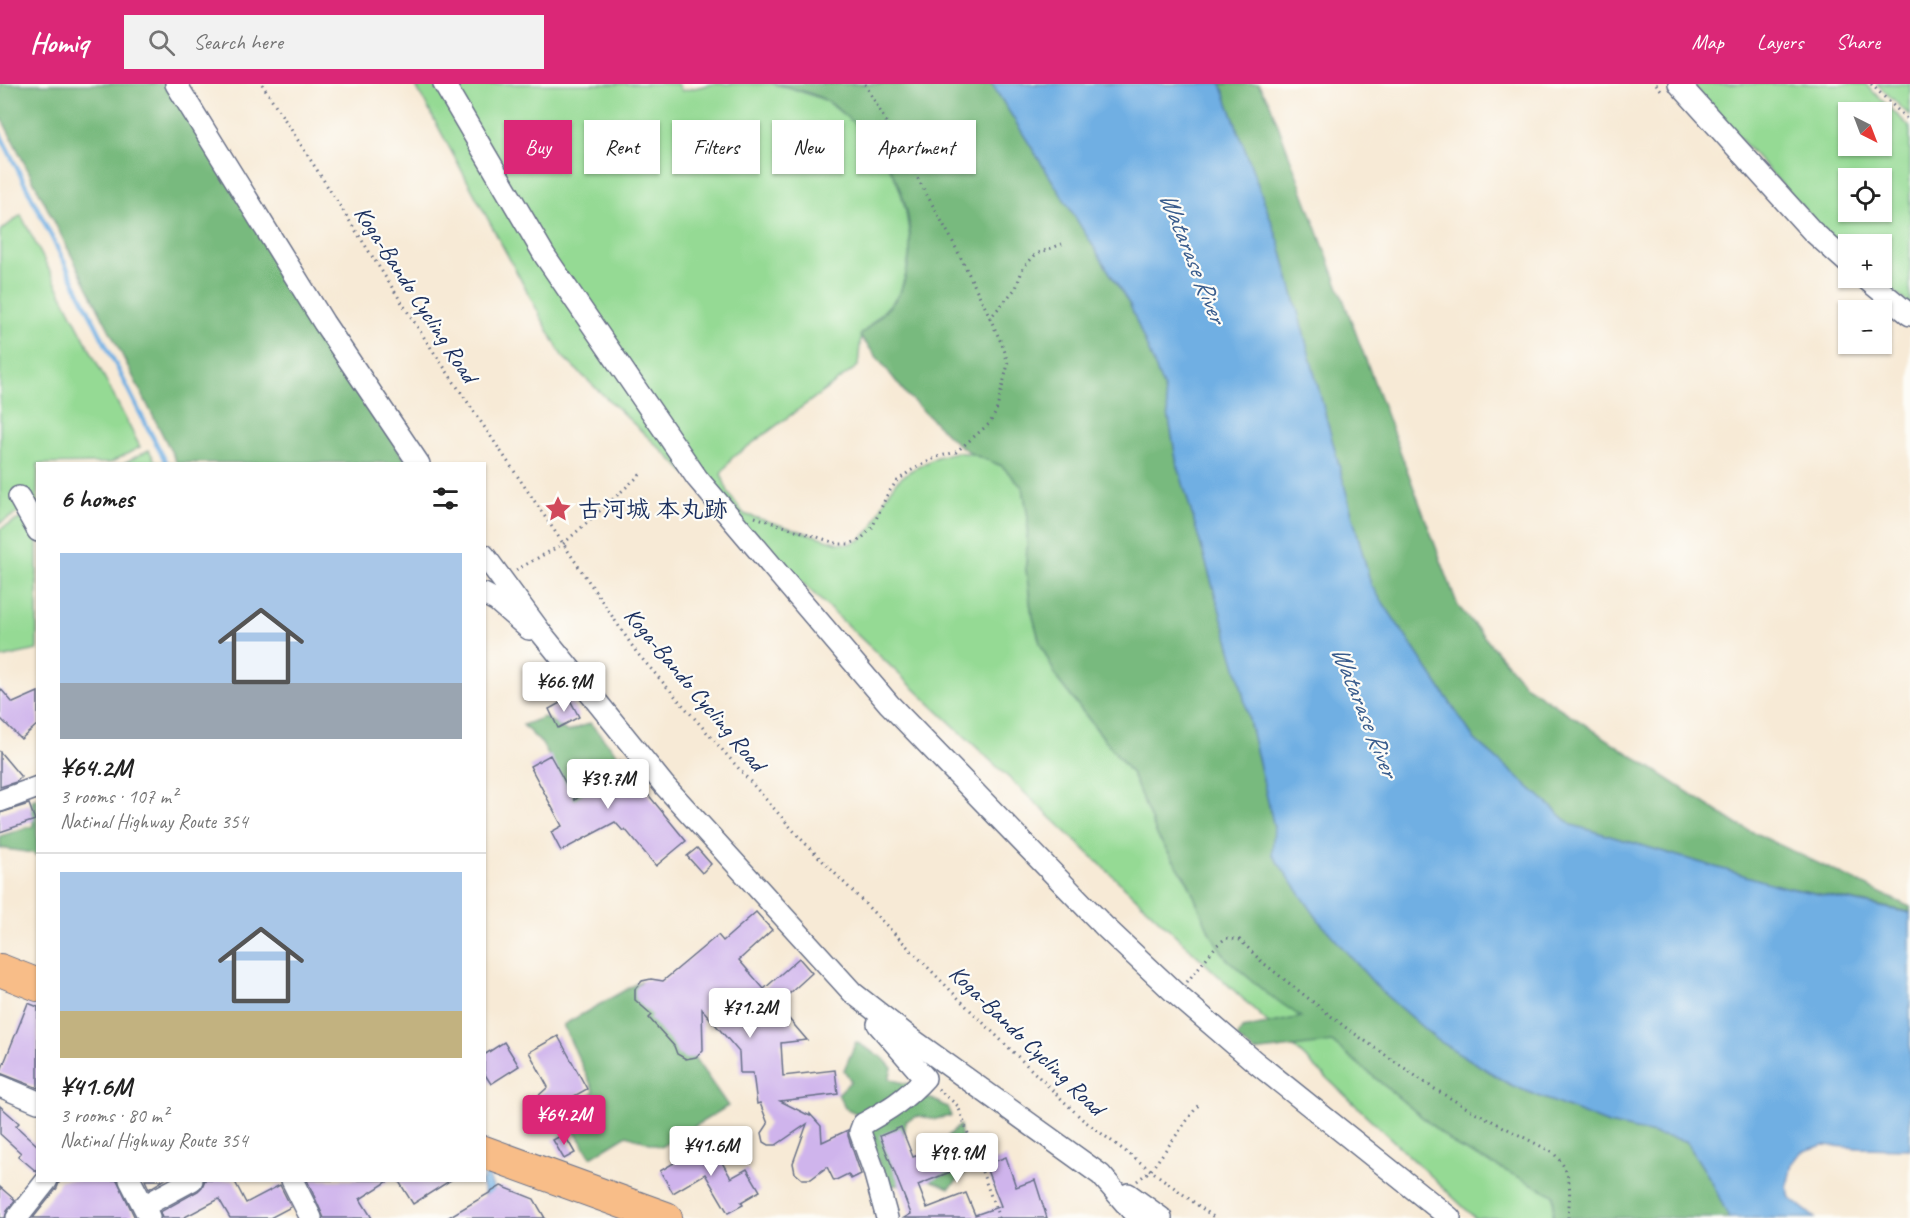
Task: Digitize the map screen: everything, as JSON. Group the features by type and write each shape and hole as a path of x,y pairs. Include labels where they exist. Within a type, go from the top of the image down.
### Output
{"highway":[{"path":"0,970 36,984"},
{"path":"486,1153 655,1216"}],"street":[{"path":"176,84 324,323 418,462"},
{"path":"444,84 545,256 697,478 890,704 1105,927 1176,994 1254,1061 1450,1218"},
{"path":"1679,84 1812,231 1838,254"},
{"path":"1877,288 1910,315"},
{"path":"20,497 36,527"},
{"path":"486,558 542,634 664,785 854,993 891,1041 925,1078 910,1095 898,1104 863,1124 860,1132 887,1218"},
{"path":"486,595 497,601 530,630 542,634"},
{"path":"0,801 36,788"},
{"path":"854,993 913,1040 1161,1218"},
{"path":"0,1086 36,1101"},
{"path":"1101,1175 1138,1218"},
{"path":"17,1218 45,1182"},
{"path":"131,1182 147,1212 189,1182"},
{"path":"293,1182 311,1218"}],"path":[{"name":"Koga-Bando Cycling Road","path":"262,84 421,333 637,653 800,838 969,1009 1082,1119 1215,1218"},
{"path":"729,515 744,514 839,543 849,544 860,540 872,528 887,495 896,482 910,471 937,457 956,452 990,423 996,412 1008,364 1004,349 951,238 865,84"},
{"path":"1871,84 1910,122"},
{"path":"990,318 1016,288 1023,268 1036,254 1062,244"},
{"path":"507,576 563,544 642,472"},
{"path":"1176,994 1217,945 1226,938 1240,940 1262,962 1345,1027 1423,1081 1467,1108 1552,1152 1567,1170 1570,1187 1568,1218"},
{"path":"925,1078 958,1106 999,1218"},
{"path":"1131,1185 1151,1170 1199,1104"}],"green space":[{"path":"0,84 168,84 406,462 176,462 0,115"},
{"path":"415,84 678,84 682,91 712,84 773,84 825,100 856,124 856,174 893,174 898,182 906,212 911,246 906,274 899,295 861,335 858,366 732,458 721,474 729,494 744,514 849,544 860,540 872,528 887,495 896,482 910,471 937,457 956,452 972,454 1002,466 1023,488 1028,517 1026,569 1031,609 1040,643 1058,680 1132,774 1158,837 1188,882 1209,931 1226,958 1265,992 1302,1017 1458,1147 1555,1195 1553,1218 1475,1218 562,356"},
{"path":"773,84 992,84 1130,305 1164,389 1176,459 1239,677 1274,827 1273,854 1320,922 1381,991 1436,1039 1511,1085 1609,1124 1686,1141 1712,1182 1729,1218 1553,1218 1554,1195 1458,1147 1332,1042 1254,1052 1237,1038 1242,1029 1301,1017 1265,992 1226,958 1209,931 1188,882 1158,837 1132,774 1058,680 1040,643 1031,609 1026,569 1028,517 1023,488 1002,466 972,454 955,442 907,395 860,336 898,296 908,265 909,222 904,201 893,174 976,174 976,120 856,120 856,125 828,101 793,88"},
{"path":"1221,84 1258,84 1269,101 1458,606 1526,686 1738,825 1910,907 1910,912 1780,886 1572,825 1475,740 1371,585 1280,245"},
{"path":"1690,84 1865,84 1884,102 1838,102 1838,156 1892,156 1892,110 1910,127 1910,305 1890,288 1892,288 1892,234 1838,234 1838,244"},
{"path":"1877,84 1910,84 1910,116"},
{"path":"21,215 140,447 112,462 36,462 36,503 0,523 0,231"},
{"path":"149,450 155,462 126,462"},
{"path":"36,511 36,650 0,658 0,529"},
{"path":"544,717 568,732 590,723 618,755 580,800 573,800 542,744 523,725"},
{"path":"36,798 36,855 0,848 0,836 33,826 32,800"},
{"path":"641,981 728,1106 661,1147 627,1135 591,1157 565,1117 594,1091 563,1025"},
{"path":"856,1042 883,1058 892,1068 889,1079 907,1084 919,1095 947,1107 951,1116 936,1119 918,1116 906,1121 904,1135 914,1166 933,1155 942,1142 960,1125 961,1134 974,1165 949,1188 919,1176 902,1184 888,1187 860,1115 845,1108 838,1094 851,1081 844,1070"}],"water":[{"name":"Watarase River","path":"992,84 1221,84 1280,245 1371,585 1475,740 1572,825 1780,886 1910,913 1910,1149 1823,1145 1801,1152 1792,1164 1787,1186 1790,1198 1815,1218 1729,1218 1712,1182 1686,1141 1609,1124 1511,1085 1436,1039 1381,991 1320,922 1272,854 1274,827 1239,677 1176,459 1164,389 1130,305"},
{"path":"486,1158 490,1180 502,1208 492,1213 480,1182 486,1182"}],"building":[{"path":"0,688 13,703 36,693 36,726 21,739 0,718"},
{"path":"569,698 579,717 558,728 549,709"},
{"path":"0,752 21,777 16,782 0,787"},
{"path":"550,755 575,800 620,760 686,841 656,866 625,829 623,831 615,822 561,851 551,832 562,826 530,766"},
{"path":"29,804 35,820 0,832 0,813"},
{"path":"697,848 711,864 702,873 687,856"},
{"path":"756,912 772,930 739,960 764,989 799,958 812,973 777,1005 807,1040 781,1043 783,1076 835,1070 838,1094 780,1101 810,1116 810,1114 821,1126 822,1142 848,1130 861,1174 851,1179 848,1174 834,1181 827,1167 811,1179 802,1179 795,1173 793,1163 807,1124 776,1145 764,1142 762,1133 768,1124 760,1103 757,1104 753,1073 740,1073 739,1052 702,1009 703,1050 696,1057 686,1059 677,1054 674,1046 649,1018 652,1015 635,1000 635,989 642,981 651,979 663,981 718,935 723,941"},
{"path":"28,1003 36,1006 36,1087 0,1073"},
{"path":"558,1036 587,1089 547,1111 539,1118 528,1105 548,1087 529,1052"},
{"path":"504,1042 519,1066 491,1084 486,1076 486,1054"},
{"path":"0,1106 19,1123 16,1126 36,1144 36,1171 18,1156 21,1153 0,1134"},
{"path":"901,1127 913,1157 951,1143 960,1168 918,1185 927,1208 966,1193 975,1215 1001,1206 985,1165 1006,1157 1016,1187 1035,1180 1047,1218 904,1218 911,1214 880,1136"},
{"path":"564,1134 575,1153 564,1159 553,1140"},
{"path":"710,1142 731,1178 747,1169 760,1191 741,1202 743,1205 728,1213 705,1174 673,1193 660,1171"},
{"path":"59,1182 118,1182 135,1218 33,1218"},
{"path":"146,1182 161,1182 149,1189"},
{"path":"204,1182 235,1182 246,1203 280,1185 291,1207 270,1218 230,1218 219,1199 183,1218 162,1218 160,1212 202,1187"},
{"path":"308,1182 387,1182 360,1199 372,1218 324,1218"},
{"path":"399,1182 448,1182 413,1204"},
{"path":"501,1186 534,1199 545,1218 447,1218"},
{"path":"0,1187 15,1200 5,1218 0,1218"}],"waterway":[{"path":"0,134 166,462"}],"place":[{"name":"古河城 本丸跡","path":"558,509"}]}
